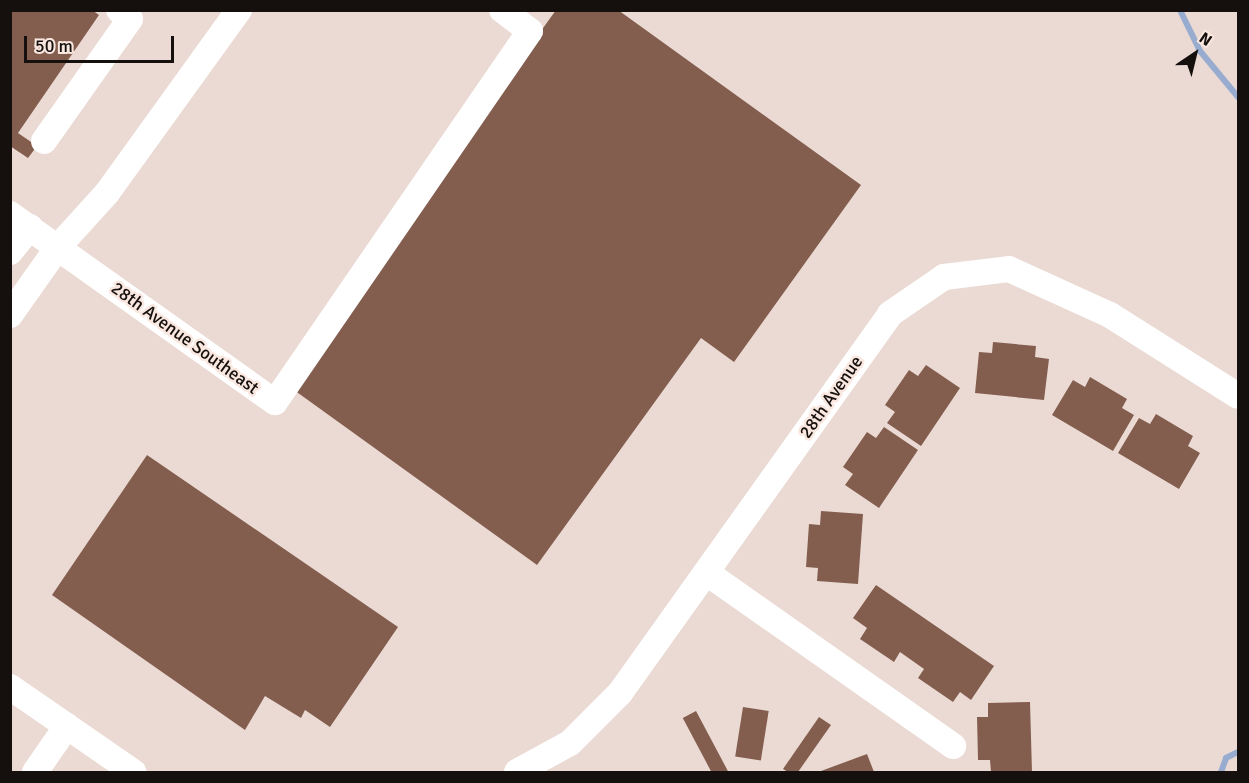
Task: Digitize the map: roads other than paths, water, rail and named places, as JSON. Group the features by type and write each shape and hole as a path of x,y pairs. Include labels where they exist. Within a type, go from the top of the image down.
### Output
{"street":[{"path":"44,141 130,19 119,10"},
{"path":"10,315 58,247 107,193 239,10"},
{"name":"28th Avenue Southeast","path":"20,221 274,402 530,31 502,10"},
{"path":"10,252 20,221"},
{"name":"28th Avenue","path":"517,772 570,743 620,693 890,314 944,278 1009,269 1110,315 1239,396"},
{"path":"707,573 953,746"},
{"path":"10,687 133,772"},
{"path":"35,772 67,726"}],"waterway":[{"path":"1180,10 1200,51 1238,97"},
{"path":"1221,772 1226,758 1238,752"}]}
